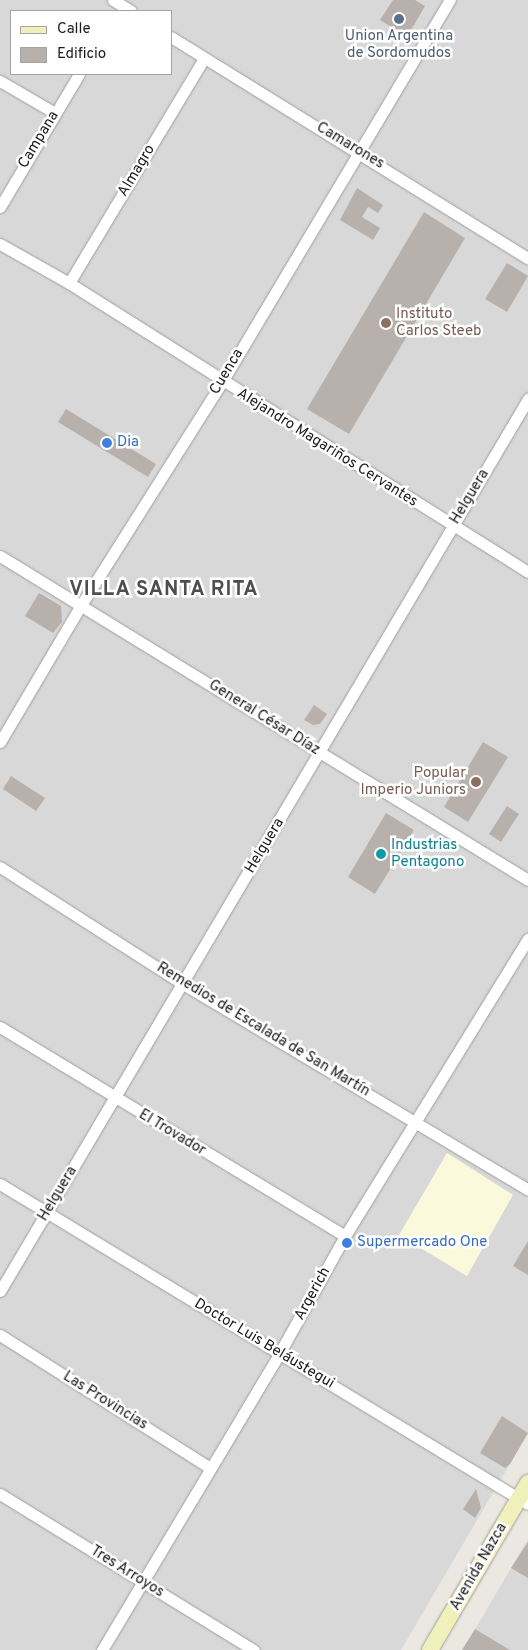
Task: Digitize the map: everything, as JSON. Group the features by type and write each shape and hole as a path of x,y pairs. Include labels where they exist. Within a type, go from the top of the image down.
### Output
{"main road":[{"name":"Avenida Nazca","path":"430,1650 524,1501 528,1484"}],"street":[{"name":"Cuenca","path":"0,742 81,605 222,382 450,0"},
{"name":"Camarones","path":"172,38 360,151 528,258"},
{"name":"Almagro","path":"69,284 204,58"},
{"name":"Campana","path":"0,207 78,75"},
{"path":"0,81 56,113"},
{"name":"Alejandro Magariños Cervantes","path":"0,244 69,284 452,527 528,572"},
{"name":"Helguera","path":"0,1291 528,399"},
{"name":"General César Díaz","path":"0,556 528,880"},
{"name":"Remedios de Escalada de San Martín","path":"0,867 183,984 528,1190"},
{"name":"Argerich","path":"102,1650 142,1580 279,1354 345,1236 414,1121 528,939"},
{"name":"El Trovador","path":"0,1028 114,1099 345,1236"},
{"name":"Doctor Luis Beláustegui","path":"0,1184 524,1501"},
{"name":"Las Provincias","path":"0,1335 210,1468"},
{"name":"Tres Arroyos","path":"0,1494 254,1650"}],"shaded area":[{"path":"0,0 528,0 528,1433 401,1650 0,1650"},
{"path":"447,1153 513,1195 467,1276 399,1235"},
{"path":"528,1539 528,1650 463,1650"}],"building":[{"name":"Union Argentina de Sordomudos","path":"393,0 415,0 425,6 407,37 380,20"},
{"path":"357,188 383,205 378,213 368,207 362,217 380,228 373,240 340,220"},
{"name":"Instituto Carlos Steeb","path":"424,212 465,238 349,434 307,409"},
{"path":"507,263 528,276 507,312 485,299"},
{"name":"Dia","path":"66,409 156,464 148,477 58,422"},
{"path":"39,593 61,606 62,622 53,633 25,616"},
{"path":"314,705 327,714 320,724 313,725 304,720"},
{"name":"Popular Imperio Juniors","path":"483,742 508,757 468,822 444,807"},
{"path":"11,776 45,798 36,811 3,789"},
{"path":"507,806 519,814 501,842 489,834"},
{"name":"Industrias Pentagono","path":"386,813 414,830 375,894 348,877"},
{"path":"528,1241 528,1275 513,1266"},
{"path":"502,1416 528,1433 510,1464 505,1468 480,1453"},
{"path":"476,1489 481,1508 475,1518 463,1509"},
{"path":"528,1542 528,1578 511,1568"},
{"path":"475,1629 510,1650 462,1650"}],"place":[{"name":"Union Argentina de Sordomudos","path":"399,19"},
{"name":"Instituto Carlos Steeb","path":"386,323"},
{"name":"Dia","path":"107,443"},
{"name":"Popular Imperio Juniors","path":"476,782"},
{"name":"Industrias Pentagono","path":"381,854"},
{"name":"Supermercado One","path":"347,1243"}],"district":[{"name":"VILLA SANTA RITA","path":"164,590"}]}
